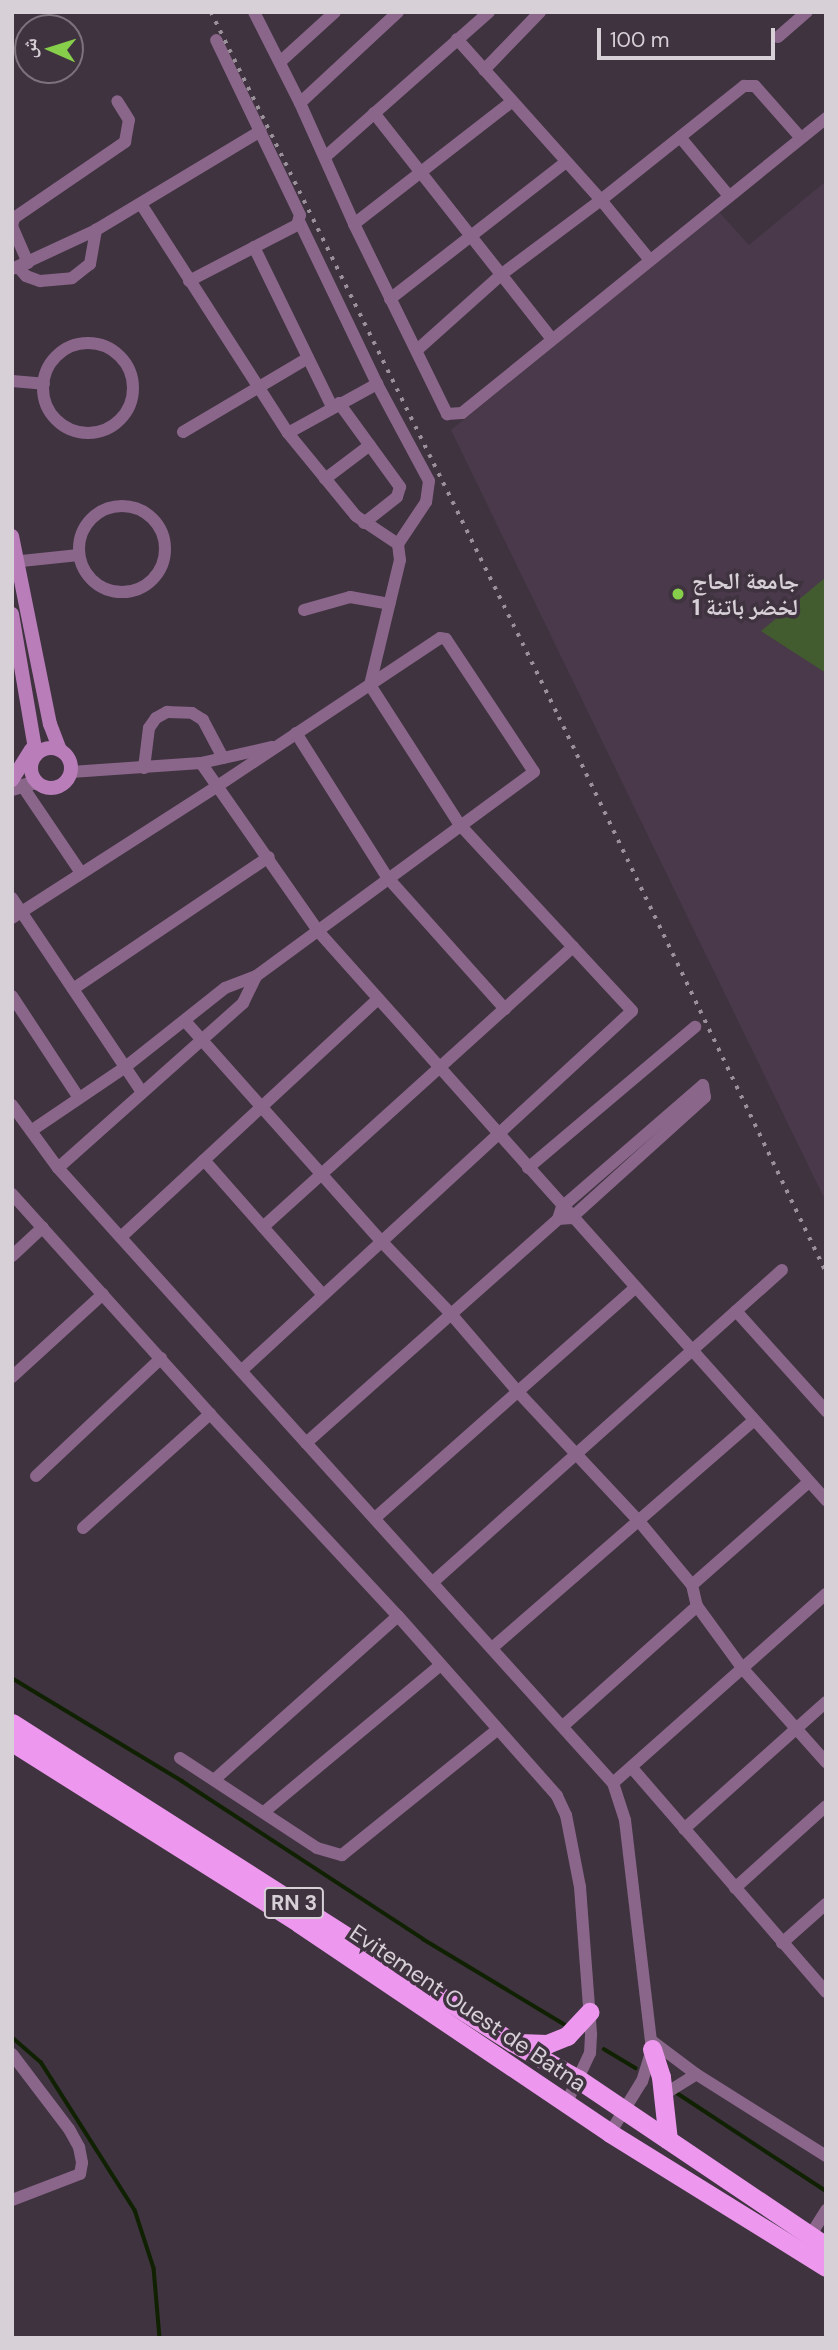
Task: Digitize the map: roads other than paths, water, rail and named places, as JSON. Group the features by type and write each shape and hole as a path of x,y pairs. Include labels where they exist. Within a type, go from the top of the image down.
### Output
{"highway":[{"name":"Evitement Ouest de Batna","path":"12,1723 512,2042 578,2079 818,2241"},
{"name":"Evitement Ouest de Batna","path":"12,1742 299,1923 610,2133 826,2267"},
{"path":"512,2042 547,2044 568,2036 589,2012"},
{"path":"652,2045 663,2095 668,2140"}],"main road":[{"path":"12,536 15,562 50,724 60,750 68,757 71,772 60,787 21,785"},
{"path":"13,617 36,738 36,755 21,785"},
{"path":"21,785 36,738"},
{"path":"36,755 47,749 60,750"}],"street":[{"path":"280,62 335,12"},
{"path":"300,103 398,12"},
{"path":"325,156 489,12"},
{"path":"778,37 807,12"},
{"path":"255,13 447,414 462,413 551,338 826,118"},
{"path":"484,70 531,15"},
{"path":"457,39 601,200 650,260"},
{"path":"189,281 297,225 300,215 216,40"},
{"path":"417,350 502,274 601,200 744,86 751,85 801,138"},
{"path":"96,230 90,264 72,278 40,282 26,276 19,266 12,226 14,218 125,142 129,120 117,101"},
{"path":"354,224 511,102"},
{"path":"374,113 551,338"},
{"path":"19,266 96,230 261,131"},
{"path":"680,137 729,196"},
{"path":"390,299 566,162"},
{"path":"141,204 288,433 364,523 398,544"},
{"path":"242,1371 632,1011 460,825 370,685 400,560 398,544 426,502 429,481 422,462 377,384 299,221"},
{"path":"254,247 308,358 336,405 370,445 400,487 400,492 364,523"},
{"path":"78,344 96,344 113,351 126,364 132,391 127,409 115,423 99,431 80,432 63,425 50,411 44,384 49,366 61,352 78,344"},
{"path":"183,432 308,358"},
{"path":"12,381 44,384"},
{"path":"288,433 377,384"},
{"path":"325,478 370,445"},
{"path":"120,505 146,513 159,526 164,543 163,561 154,577 140,588 123,592 97,585 85,572 79,555 80,537 89,521 103,510 120,505"},
{"path":"15,562 79,555"},
{"path":"304,610 350,597 389,604"},
{"path":"17,915 219,785 437,639 446,639 534,772 387,877 256,976 225,988 124,1068 31,1131"},
{"path":"144,768 149,728 156,718 167,712 192,713 203,720 223,758"},
{"path":"296,733 387,877 505,1009"},
{"path":"71,772 201,763 276,747"},
{"path":"201,763 219,785 318,931 527,1168 564,1215 635,1288 826,1500"},
{"path":"21,785 81,873"},
{"path":"74,989 269,857"},
{"path":"12,898 17,915 74,989 141,1091"},
{"path":"263,1227 573,947"},
{"path":"58,1168 141,1091 243,1003 256,976"},
{"path":"12,996 79,1098"},
{"path":"121,1237 378,999"},
{"path":"185,1021 382,1242 638,1520 692,1584 696,1606 743,1669 826,1762"},
{"path":"527,1168 695,1027"},
{"path":"306,1443 564,1215 705,1097 703,1085 564,1215"},
{"path":"12,1105 58,1168 613,1783 625,1820 652,2045 642,2081 610,2133"},
{"path":"204,1160 323,1295"},
{"path":"12,1194 210,1414 398,1616 557,1796 566,1815 580,1886 589,2012 590,2053 566,2104"},
{"path":"12,1256 43,1227"},
{"path":"433,1582 782,1270"},
{"path":"375,1518 635,1288"},
{"path":"12,1377 103,1294"},
{"path":"736,1311 826,1411"},
{"path":"36,1476 161,1358"},
{"path":"83,1528 210,1414"},
{"path":"492,1648 753,1421"},
{"path":"692,1584 810,1482"},
{"path":"613,1783 632,1769 826,1594"},
{"path":"563,1726 696,1606"},
{"path":"214,1780 398,1616"},
{"path":"264,1812 439,1665"},
{"path":"684,1829 826,1702"},
{"path":"180,1758 317,1848 342,1855 497,1730"},
{"path":"632,1769 826,1992"},
{"path":"735,1888 826,1806"},
{"path":"782,1943 826,1904"},
{"path":"652,2045 826,2156"},
{"path":"12,2054 69,2129 79,2147 82,2163 80,2174 12,2200"},
{"path":"663,2095 696,2074"},
{"path":"818,2241 823,2214"}],"waterway":[{"path":"12,1678 182,1781 423,1939 564,2024"},
{"path":"12,2037 41,2062 135,2210 154,2268 160,2338"},
{"path":"604,2049 636,2068"},
{"path":"677,2093 826,2191"}],"railway":[{"path":"211,12 559,717 826,1272"}],"place":[{"name":"جامعة الحاج لخضر باتنة 1","path":"678,594"}]}
